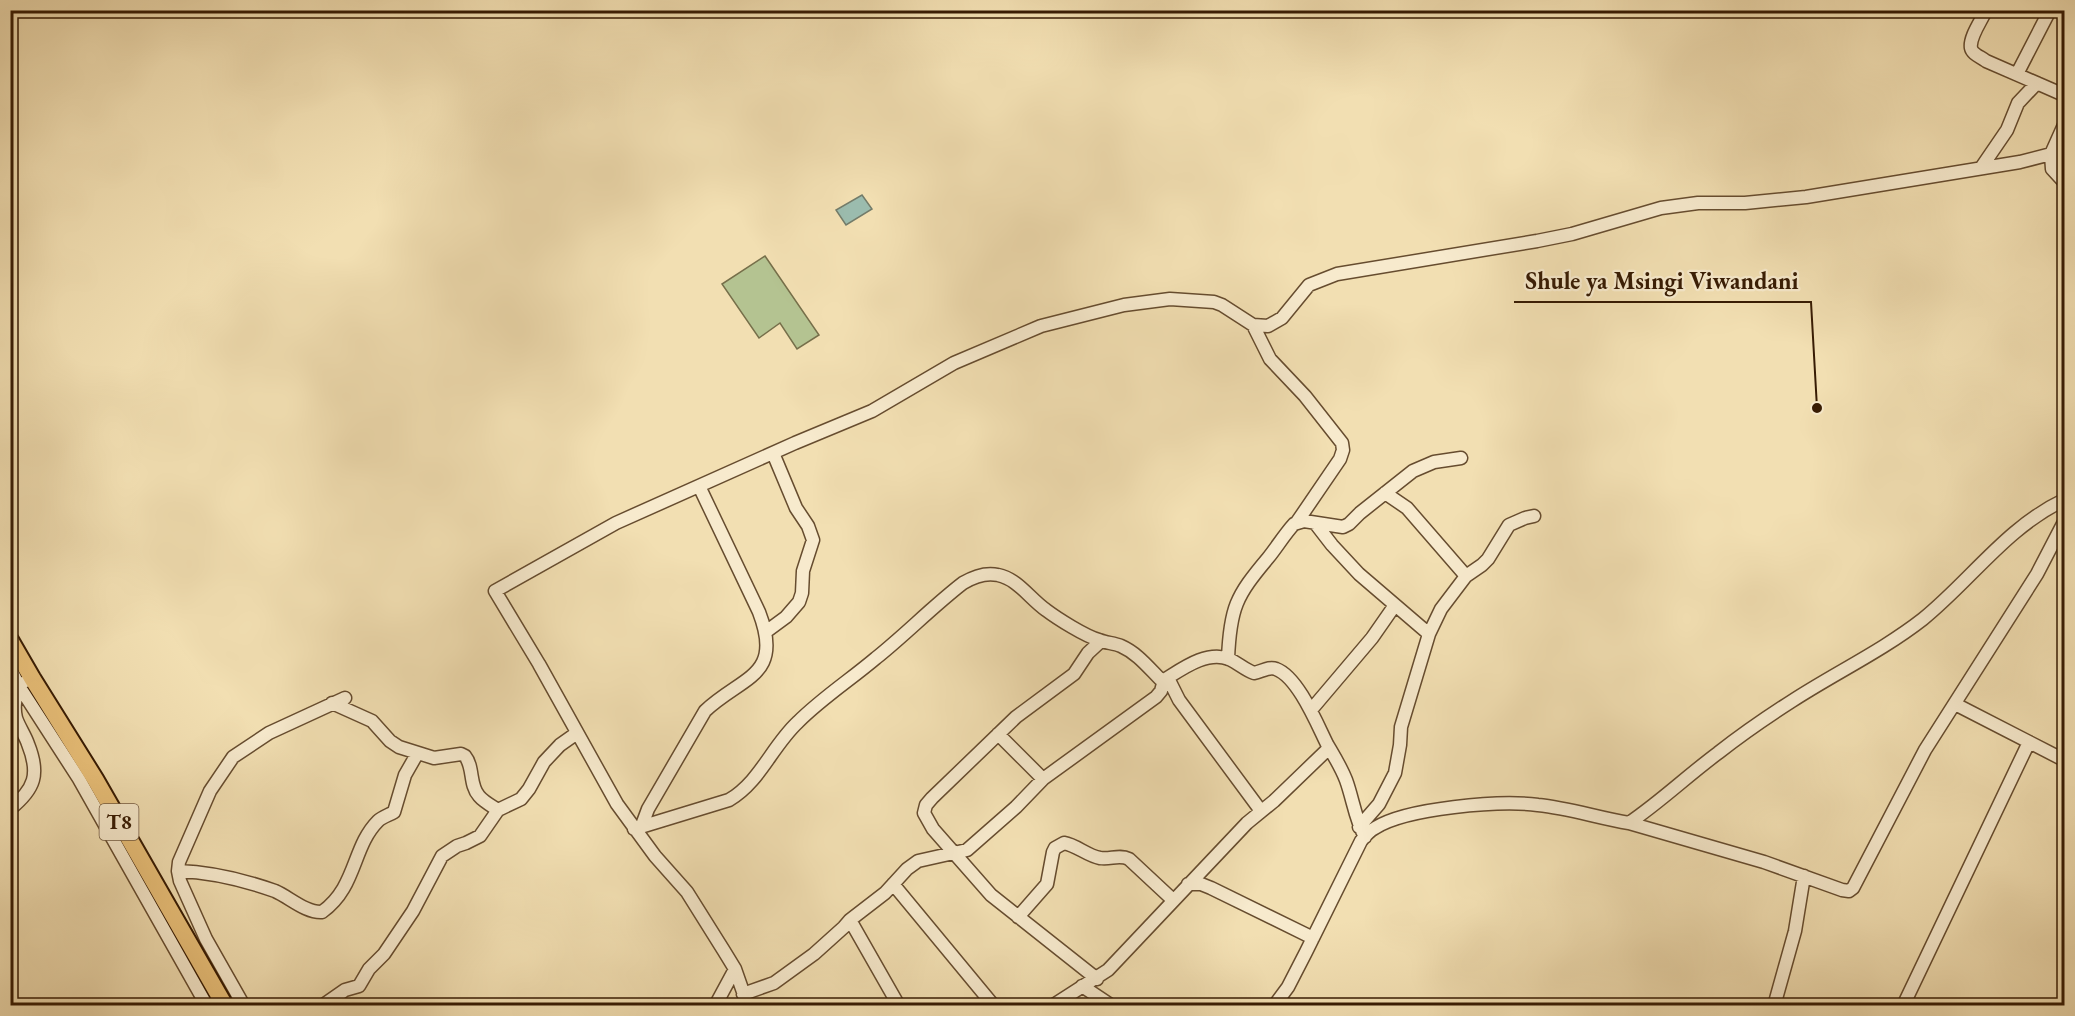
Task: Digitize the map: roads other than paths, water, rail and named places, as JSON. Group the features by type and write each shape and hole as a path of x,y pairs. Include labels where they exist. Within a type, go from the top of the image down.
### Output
{"highway":[{"name":"T8","path":"10,640 26,682 95,779 225,1005"}],"street":[{"path":"1986,10 1972,39 1971,47 1974,53 1986,61 2064,95"},
{"path":"2017,74 2050,10"},
{"path":"1981,168 2007,130 2018,103 2037,83"},
{"path":"2064,125 2051,154 2052,169 2064,182"},
{"path":"1253,325 1268,326 1276,322 1309,285 1356,270 1572,234 1661,208 1698,203 1745,203 1806,197 2020,162 2064,148"},
{"path":"1166,679 1156,697 1043,779 1017,807 967,850 918,861 907,869 885,893 850,920 814,954 746,1000 735,969 687,892 655,856 638,827 617,804 539,664 495,591 616,523 872,411 969,356 1041,326 1084,315 1124,305 1170,299 1191,300 1222,304 1253,325 1270,359 1305,396 1342,443 1343,450 1340,459 1297,522 1246,584 1239,596 1231,623 1228,659"},
{"path":"766,631 786,617 800,602 803,571 813,540 808,526 796,508 773,453"},
{"path":"1297,522 1343,527 1413,471 1434,462 1461,458"},
{"path":"638,827 705,711 763,666 767,644 766,631 747,583 699,486"},
{"path":"1385,493 1407,508 1466,576"},
{"path":"1629,823 1655,805 1718,753 1793,700 1903,633 1950,596 2022,526 2046,509 2064,500"},
{"path":"1274,1005 1288,987 1362,832 1395,773 1399,758 1401,727 1429,634 1445,602 1466,576 1488,559 1509,525 1534,516"},
{"path":"1362,832 1401,817 1434,810 1504,804 1535,804 1559,807 1629,823 1764,862 1849,891 1853,888 1925,750 2037,574 2064,522"},
{"path":"1316,523 1332,545 1359,574 1429,634"},
{"path":"638,827 729,800 744,790 763,768 783,738 810,710 879,656 963,583 973,577 990,573 1013,581 1047,610 1101,641 1127,649 1160,679 1166,679 1207,657 1228,659 1254,673 1271,668 1281,672 1296,687 1311,710 1346,780 1362,832"},
{"path":"1311,710 1372,638 1395,605"},
{"path":"1097,979 991,895 927,820 924,813 926,805 998,734 1016,717 1074,674 1088,654 1101,641"},
{"path":"10,668 26,682 207,1005"},
{"path":"1166,679 1261,811"},
{"path":"10,810 24,798 35,774 28,745 16,717 15,700 26,682"},
{"path":"244,1005 206,939 180,881 178,872 182,854 210,791 233,758 268,733 345,698"},
{"path":"332,703 372,721 390,741 417,754 434,758 460,754 465,756 471,766 474,790 498,810"},
{"path":"1955,704 2064,760"},
{"path":"322,1005 345,990 359,986 369,969 384,954 413,911 442,856 457,846 480,836 498,810 520,799 529,789 544,762 577,733"},
{"path":"998,734 1043,779"},
{"path":"1903,1005 2029,742"},
{"path":"1052,1005 1097,979 1261,811 1329,748"},
{"path":"178,872 209,874 258,885 313,911 322,912 351,878 359,854 375,825 379,820 394,812 405,775 417,754"},
{"path":"1018,917 1047,884 1053,852 1055,848 1064,843 1099,858 1123,856 1129,859 1173,900"},
{"path":"1774,1005 1795,931 1804,876"},
{"path":"893,884 994,1005"},
{"path":"1188,884 1201,884 1211,888 1313,938"},
{"path":"850,920 899,1005"},
{"path":"715,1005 735,969"},
{"path":"1082,986 1112,1005"}],"place":[{"name":"Shule ya Msingi Viwandani","path":"1817,408"}]}
